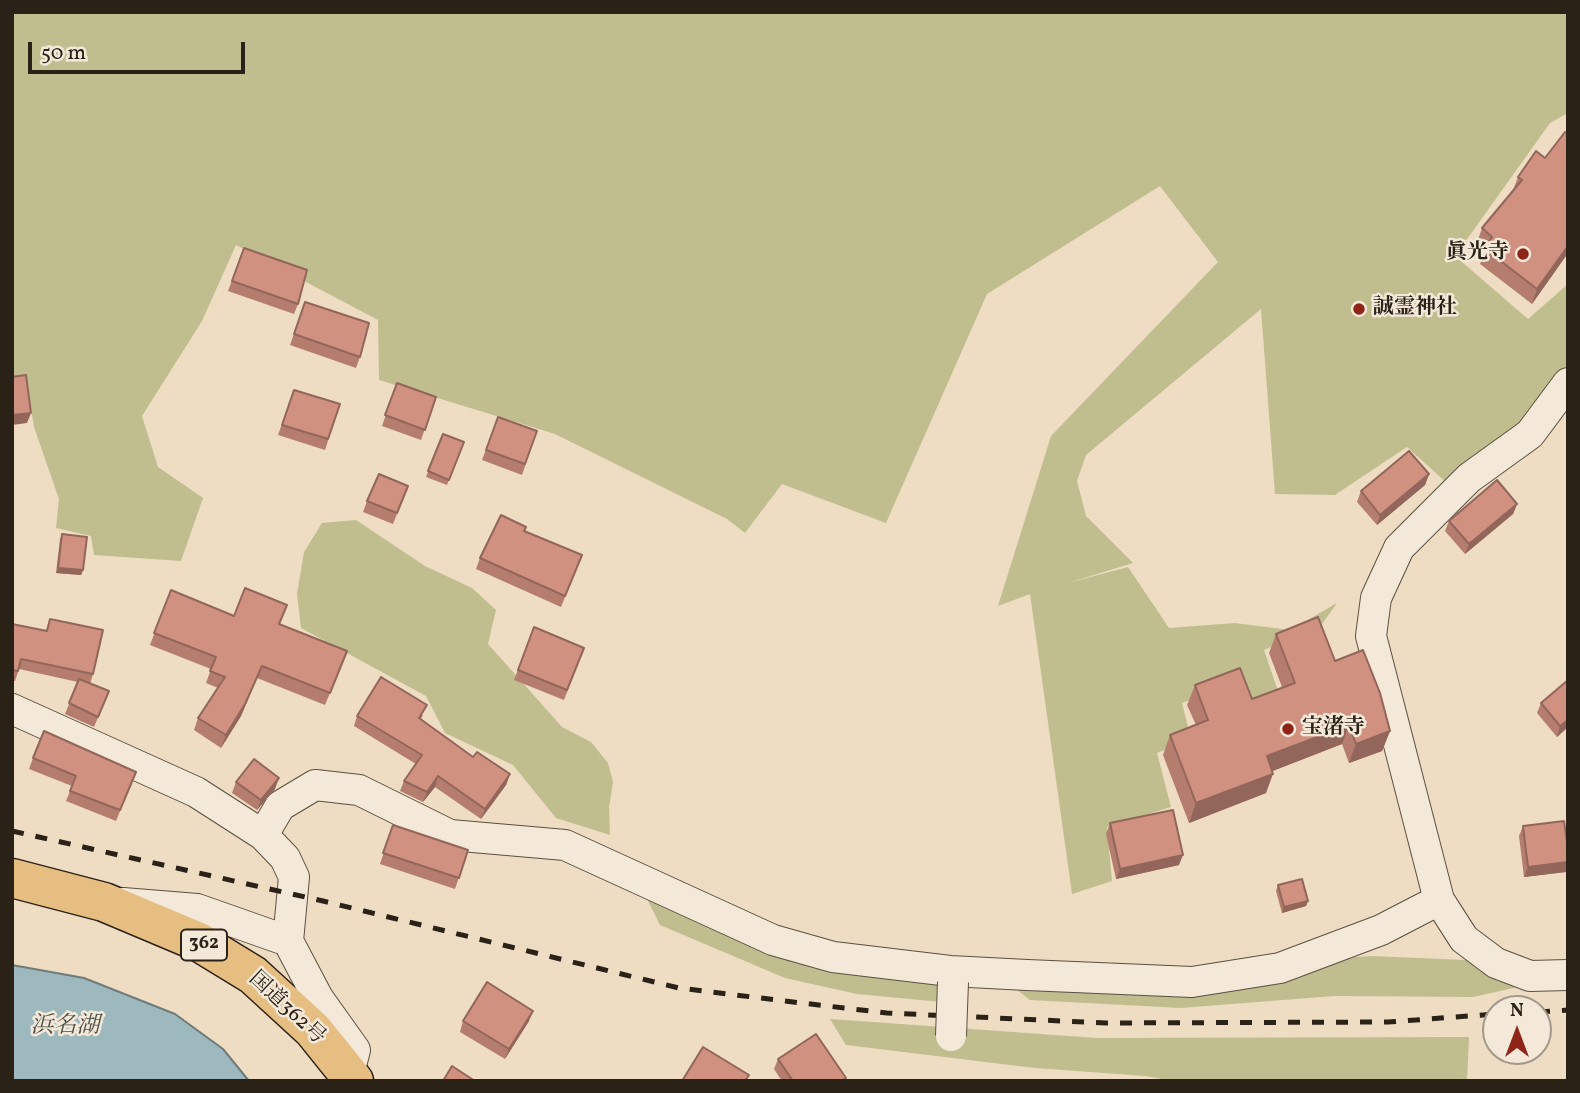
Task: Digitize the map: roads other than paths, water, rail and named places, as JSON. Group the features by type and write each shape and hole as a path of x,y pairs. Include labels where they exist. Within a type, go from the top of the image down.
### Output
{"highway":[{"name":"国道362号","path":"12,878 104,902 199,942 253,975 313,1030 351,1077"}],"street":[{"path":"1568,383 1530,433 1469,478 1399,548 1376,598 1371,636 1377,670 1439,900 1464,940 1496,964 1530,976 1568,975"},
{"path":"12,709 196,792 262,835 285,858 294,877 288,942 318,998 355,1050 351,1077"},
{"path":"262,835 280,806 315,785 359,790 450,835 565,845 773,940 833,957 950,971 1192,982 1280,968 1381,930 1439,900"},
{"path":"104,902 197,909 288,942"},
{"path":"951,1036 953,982"}],"water":[{"name":"浜名湖","path":"12,965 84,978 175,1014 223,1049 249,1081 12,1081"}],"railway":[{"path":"12,831 323,901 679,988 887,1013 1106,1023 1388,1022 1482,1015"},
{"path":"1552,1011 1568,1010"}],"place":[{"name":"眞光寺","path":"1523,254"},
{"name":"誠霊神社","path":"1359,309"},
{"name":"宝渚寺","path":"1288,729"}]}
